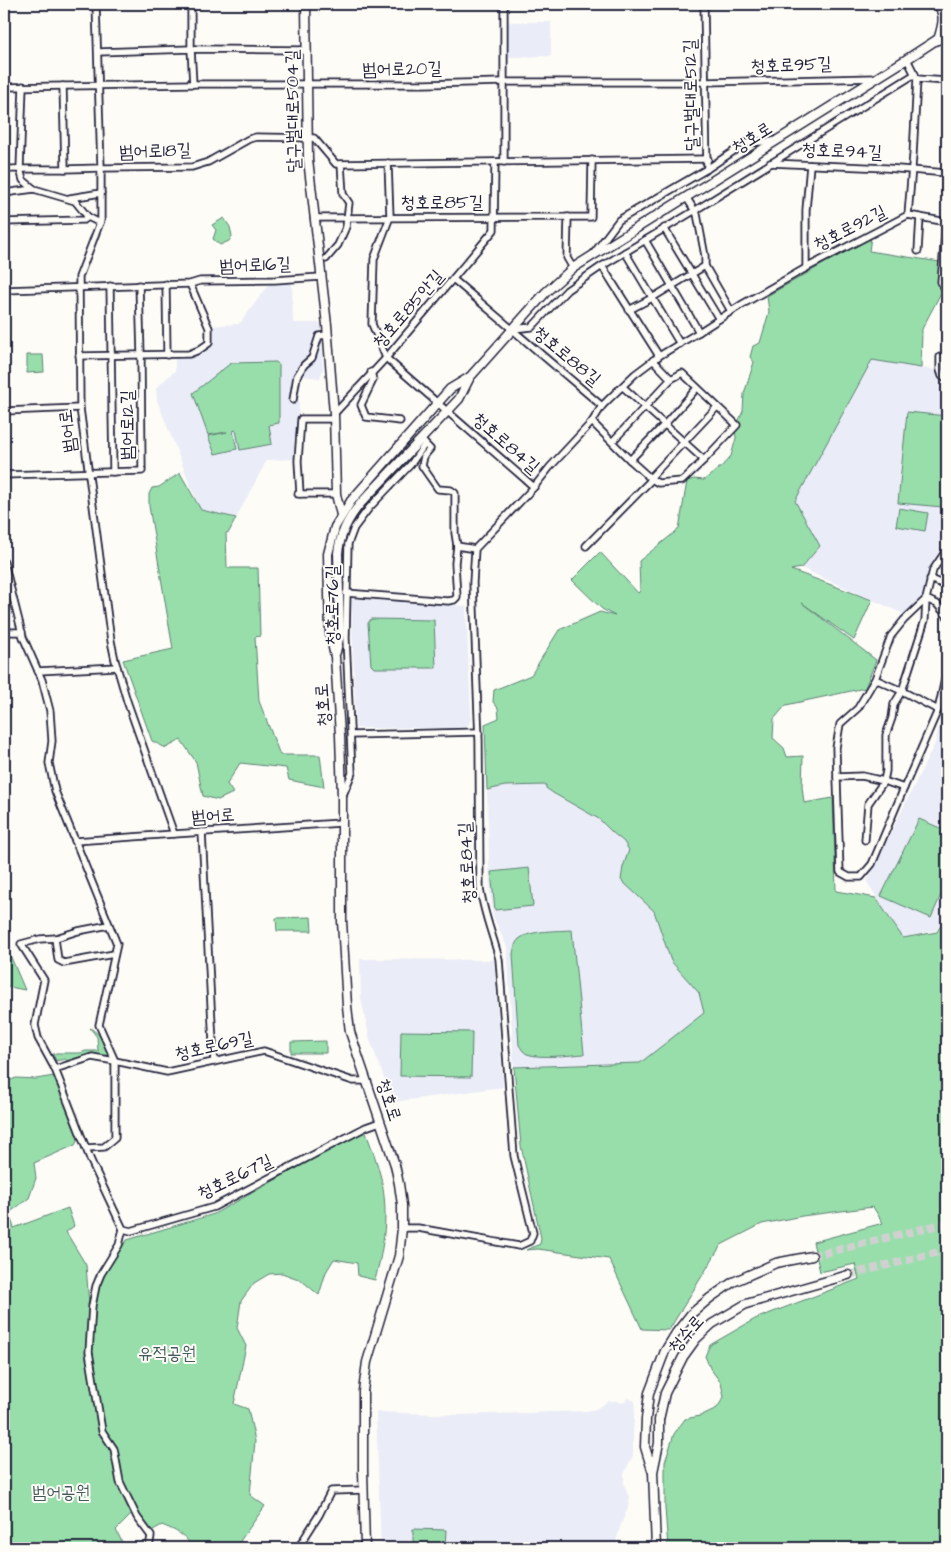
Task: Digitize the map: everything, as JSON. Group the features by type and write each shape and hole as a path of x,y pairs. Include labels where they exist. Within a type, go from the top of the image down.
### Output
{"main road":[{"name":"달구벌대로504길","path":"306,4 308,159 334,416 336,494 341,516"},
{"path":"938,4 942,12 943,24 938,40 947,38"},
{"name":"청호로","path":"335,657 340,634 338,553 342,537 354,511 422,441 459,398 470,377 546,292 573,268 947,33"},
{"name":"청호로","path":"365,1548 363,1391 367,1362 399,1256 402,1228 399,1184 395,1165 350,1032 346,1006 342,921 342,797 335,657 330,634 328,554 335,527 356,494 450,389 470,377"},
{"name":"청수로","path":"653,1472 645,1447 649,1393 665,1351 676,1333 692,1314 710,1298 733,1282 776,1263 812,1256"},
{"name":"청수로","path":"656,1548 653,1472 659,1443 659,1420 665,1393 683,1356 696,1339 712,1324 746,1304 848,1275"}],"street":[{"name":"범어로","path":"96,4 101,168 100,222 79,277 80,408 111,641 127,701 174,834 341,823"},
{"path":"191,4 193,84"},
{"path":"504,4 504,162"},
{"name":"달구벌대로512길","path":"704,4 707,169"},
{"path":"98,52 191,49 307,50"},
{"path":"907,59 916,76 912,170"},
{"path":"453,279 512,329 532,327 567,290 602,266 916,76 947,81"},
{"name":"청호로95길","path":"706,82 876,78"},
{"name":"범어로20길","path":"4,87 193,84 706,82"},
{"path":"24,86 20,169 23,180 34,189"},
{"path":"63,86 65,170"},
{"name":"범어로18길","path":"4,169 65,170 192,167 208,162 256,137 307,137"},
{"path":"307,137 314,138 336,164 708,159"},
{"name":"달구벌대로512길","path":"707,169 746,143 776,141"},
{"path":"494,217 591,217 592,160"},
{"name":"청호로85안길","path":"334,416 371,372 386,358 494,230 495,162"},
{"name":"청호로85길","path":"388,163 390,217 374,259 372,324 386,358 446,412"},
{"name":"청호로94길","path":"770,163 886,168 947,173"},
{"path":"326,259 338,245 346,227 349,203 343,194 341,164"},
{"name":"청호로92길","path":"806,268 806,210 810,165"},
{"path":"592,256 618,220 707,169"},
{"name":"청호로92길","path":"908,215 912,170"},
{"path":"4,193 34,189 70,198 75,201 88,218 100,222"},
{"path":"70,198 101,193"},
{"path":"686,197 697,214 705,256 705,266 732,311"},
{"name":"청호로92길","path":"732,311 806,268 908,215 947,222 941,282 944,287 947,286"},
{"path":"314,218 390,217"},
{"name":"청호로85길","path":"390,217 494,217"},
{"path":"568,217 567,258 573,268"},
{"path":"918,251 920,217"},
{"path":"4,222 84,220 88,218"},
{"path":"664,228 719,319"},
{"path":"645,240 699,332"},
{"path":"625,252 680,344"},
{"path":"602,266 656,358 671,379"},
{"path":"629,310 705,266"},
{"name":"범어로16길","path":"4,290 190,284 200,281 276,280 321,277"},
{"path":"166,284 167,355"},
{"path":"79,356 189,354 199,350 209,343 209,328 190,284"},
{"path":"139,285 141,355"},
{"path":"110,286 113,472"},
{"name":"청호로88길","path":"534,487 592,422 602,406 635,374 656,358 732,311"},
{"name":"청호로88길","path":"512,329 602,406"},
{"path":"294,400 297,376 304,365 312,358 319,336 327,335"},
{"name":"범어로12길","path":"4,475 142,471 141,355"},
{"path":"940,357 942,376 947,378"},
{"path":"371,372 372,380 361,405 366,417 400,420"},
{"path":"592,422 612,442 630,460 658,483 682,481 737,425 682,373 671,379 612,442"},
{"path":"623,387 704,460"},
{"path":"630,460 697,388"},
{"path":"586,546 717,407"},
{"path":"4,411 80,408"},
{"name":"청호로84길","path":"402,1228 418,1228 519,1246 525,1245 532,1237 532,1226 517,1175 514,1156 499,959 494,936 482,902 480,887 479,732 473,571 475,548 534,487 446,412"},
{"path":"334,416 301,418 298,461 299,494 336,494"},
{"path":"346,593 448,601 454,600 456,597 455,493 451,490 438,489 422,466 424,456 430,449 422,441"},
{"name":"청호로76길","path":"342,797 352,773 346,638 348,544 354,528 374,502 411,464 422,441"},
{"path":"457,546 475,548"},
{"path":"865,840 868,804 884,781 886,771 886,735 892,718 894,704 902,691 925,620 926,599 933,570 947,548"},
{"path":"4,562 22,632 38,671 50,711 52,741 49,763 55,791 117,944 99,1025 115,1060 116,1138 104,1147 86,1148"},
{"path":"930,579 947,586"},
{"path":"926,599 937,604 947,616"},
{"path":"926,599 904,620 891,636 875,679 858,708 840,724 836,748 840,872 849,877 861,877 872,864 938,710 947,670"},
{"path":"4,632 22,632"},
{"path":"38,671 118,667"},
{"path":"875,679 938,710"},
{"path":"351,735 479,732"},
{"path":"836,776 862,776 904,788"},
{"path":"202,832 214,1062"},
{"path":"75,841 174,834"},
{"path":"109,925 21,944 44,980 35,1025 38,1038 55,1070 86,1148 124,1229 119,1245 101,1274 96,1286 92,1306 89,1352 102,1431 114,1449 120,1482 138,1517 151,1536 149,1548"},
{"path":"55,938 58,960 64,963 114,954"},
{"name":"청호로69길","path":"55,1070 92,1058 115,1060 167,1072 264,1051 353,1081 367,1081"},
{"name":"청호로67길","path":"124,1229 132,1231 214,1207 366,1127 380,1122"},
{"path":"298,1548 319,1516 331,1491 363,1490"}],"shaded area":[{"path":"508,22 551,22 551,56 508,57"},
{"path":"270,283 292,283 293,323 321,323 323,370 320,378 302,376 299,396 297,459 267,460 236,518 200,510 157,400 156,388 175,371 175,358 196,355 210,344 210,326 238,324 241,322"},
{"path":"872,359 935,370 940,378 947,381 947,537 929,569 923,595 904,614 801,568 820,546 795,501"},
{"path":"351,598 466,606 471,717 466,728 356,728"},
{"path":"947,695 947,913 937,930 903,938 867,882 935,743"},
{"path":"546,785 553,793 599,819 624,842 629,850 623,867 654,911 671,961 699,993 704,1013 641,1063 514,1067 507,947 493,916 490,893 487,790 505,786"},
{"path":"360,959 494,960 503,1087 393,1102 370,1040 361,998"},
{"path":"628,1398 635,1401 633,1455 624,1474 624,1484 629,1498 628,1508 614,1548 381,1548 376,1412 461,1415 587,1411 596,1409 609,1401 622,1403"}],"green space":[{"path":"224,218 230,227 232,236 229,241 220,245 213,239 216,230 212,225"},
{"path":"871,237 869,251 940,262 939,281 942,291 922,329 921,368 872,360 795,501 820,546 801,568 791,570 872,600 854,640 802,603 876,660 865,688 786,705 774,719 773,738 784,748 787,757 803,756 802,787 804,803 833,798 836,891 876,898 903,938 937,932 947,915 947,1548 668,1548 665,1508 665,1462 674,1434 685,1419 700,1416 717,1408 724,1397 721,1383 710,1368 705,1356 710,1345 755,1319 859,1279 855,1264 820,1272 813,1242 883,1223 873,1207 802,1216 762,1224 721,1245 669,1330 642,1329 609,1259 538,1249 526,1250 540,1244 541,1238 521,1146 514,1067 640,1063 704,1013 699,993 671,961 654,911 621,880 629,850 624,842 599,819 553,793 546,788 546,785 505,786 487,790 485,724 499,718 498,708 493,702 494,690 531,675 559,630 600,612 615,616 602,609 572,580 600,552 638,593 640,591 639,561 679,529 687,481 694,479 704,480 731,456 736,438 735,429 743,411 744,394 754,362 750,357 753,346 760,343 769,312 767,296"},
{"path":"27,355 43,355 44,372 27,373"},
{"path":"276,362 279,365 279,423 269,425 272,444 240,450 236,430 233,431 237,449 215,454 208,436 227,432 208,435 193,393 231,363"},
{"path":"907,412 947,416 947,466 943,507 898,503"},
{"path":"180,473 201,510 236,518 229,532 226,533 227,568 258,568 260,636 255,637 259,701 280,755 320,755 324,787 289,780 286,768 240,763 227,784 233,793 218,800 203,796 196,762 181,740 166,748 152,741 123,660 173,649 149,506 149,494 152,488 159,487"},
{"path":"899,508 928,513 925,531 896,526"},
{"path":"371,619 434,620 436,668 374,668 371,665 368,623"},
{"path":"919,819 947,831 947,881 931,918 881,896"},
{"path":"529,868 533,906 495,910 491,872"},
{"path":"311,917 312,931 277,931 276,918"},
{"path":"572,930 584,1054 547,1056 527,1054 519,1045 513,954 515,946 519,939 530,934 544,931"},
{"path":"4,947 10,955 25,990 4,986"},
{"path":"90,1028 103,1040 107,1048 107,1057 93,1054 68,1061 65,1059 56,1061 53,1054 56,1053 98,1051 97,1037"},
{"path":"401,1031 472,1032 471,1077 400,1076"},
{"path":"326,1041 326,1053 291,1053 291,1042"},
{"name":"범어공원","path":"54,1076 79,1138 75,1145 34,1163 36,1178 29,1198 9,1213 14,1228 68,1208 74,1226 66,1232 86,1265 89,1305 87,1353 100,1431 112,1447 133,1513 116,1530 125,1548 4,1548 4,1083 16,1078 36,1079"},
{"name":"유적공원","path":"365,1130 379,1172 385,1204 383,1242 375,1280 358,1276 357,1263 334,1259 326,1272 319,1295 301,1280 282,1273 269,1274 254,1283 241,1301 237,1328 246,1346 234,1404 248,1409 255,1441 250,1495 265,1506 240,1541 247,1548 192,1548 183,1536 162,1525 151,1531 139,1515 123,1482 117,1446 105,1430 91,1351 94,1306 103,1274 127,1240 214,1214"},
{"path":"413,1529 446,1530 445,1548 413,1547"}],"tunnel":[{"path":"812,1256 947,1223"},
{"path":"848,1275 947,1250"}]}
